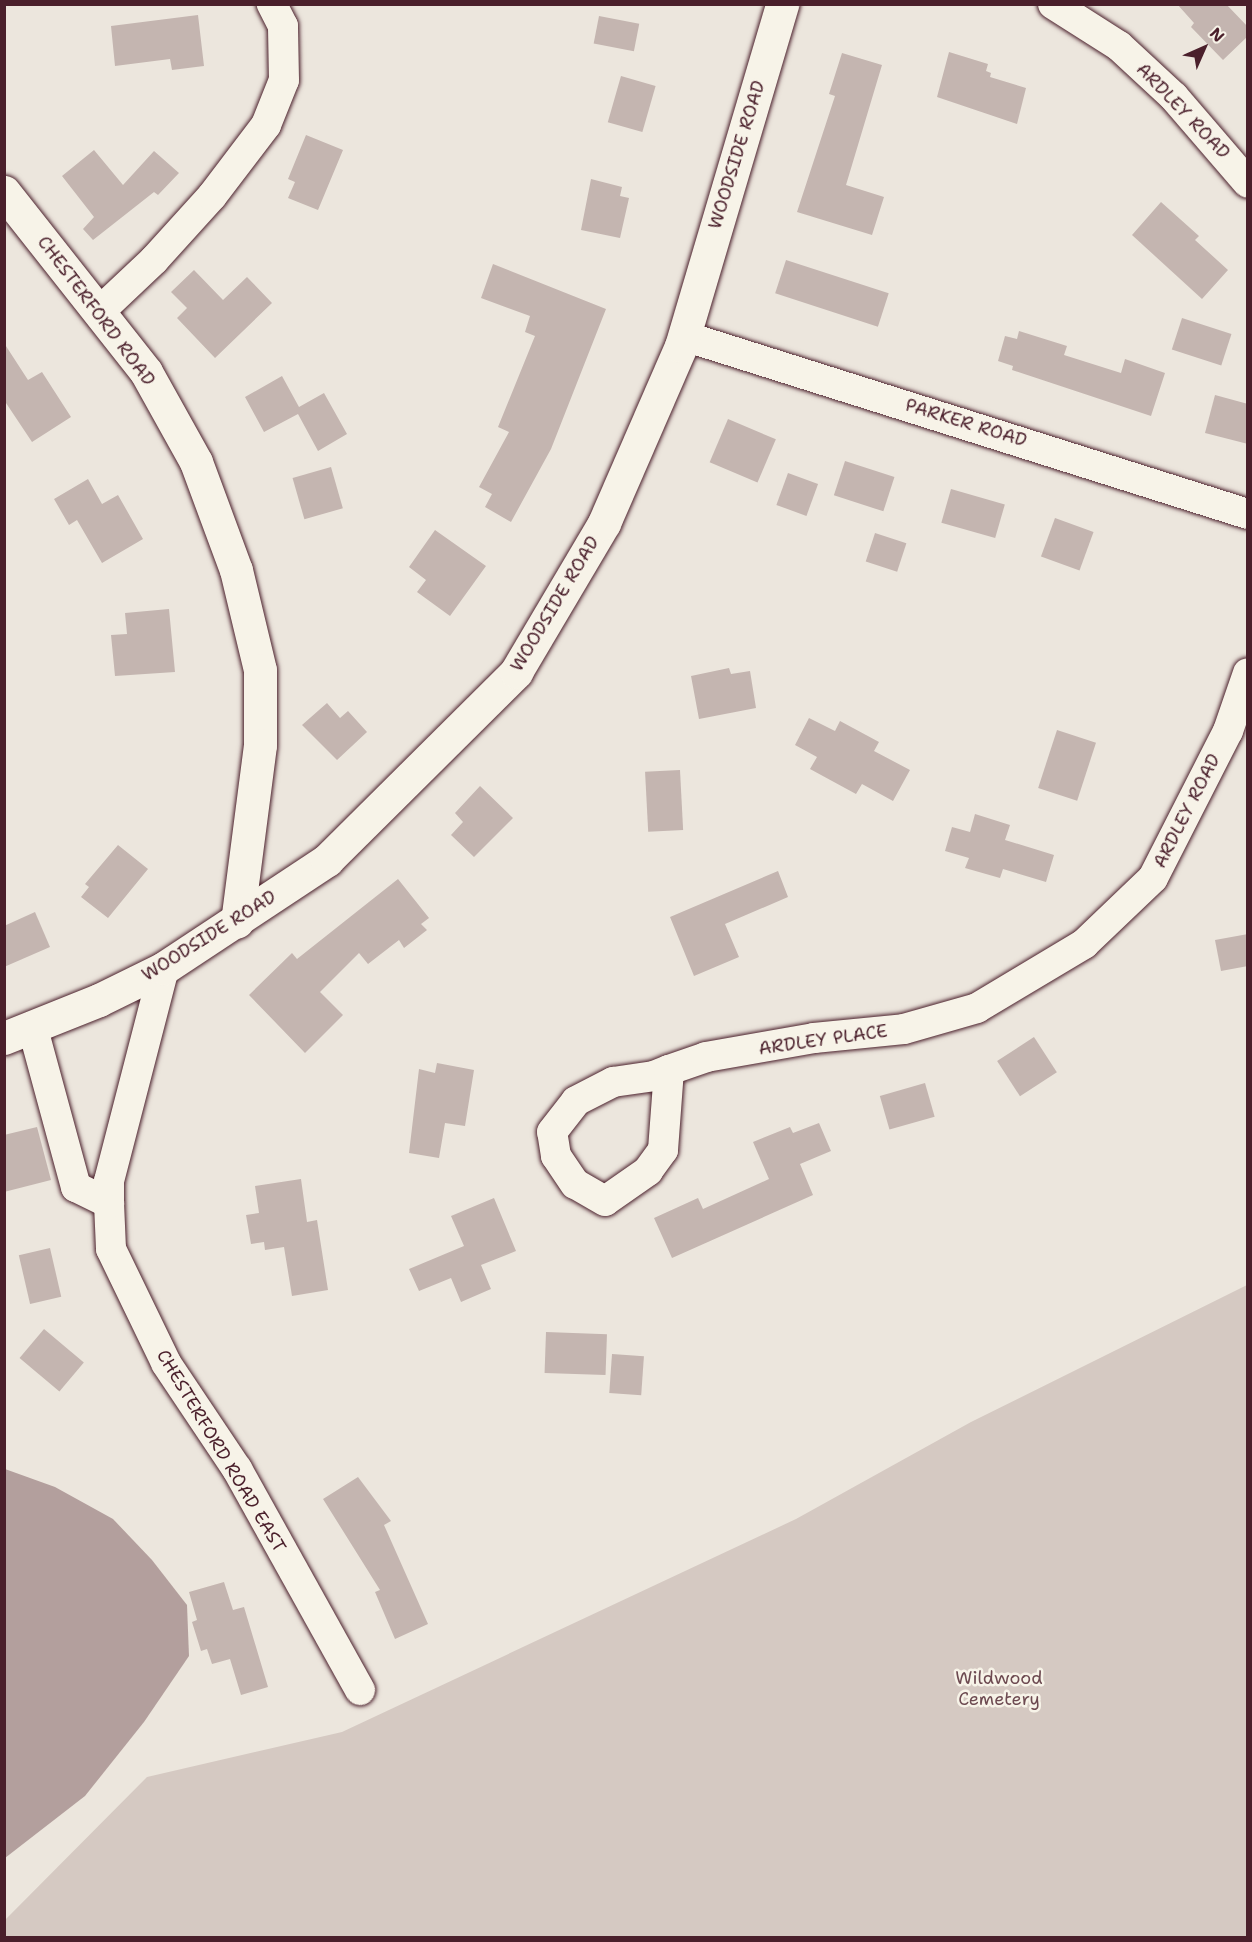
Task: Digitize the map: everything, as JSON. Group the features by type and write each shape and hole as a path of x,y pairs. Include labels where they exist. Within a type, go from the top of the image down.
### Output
{"street":[{"path":"99,312 154,260 212,196 266,125 284,80 283,27 272,4"},
{"name":"WOODSIDE ROAD","path":"19,1034 164,968 237,922 327,860 516,672 604,523 684,336 782,4"},
{"name":"ARDLEY ROAD","path":"1053,4 1119,46 1167,90 1248,183"},
{"name":"CHESTERFORD ROAD","path":"4,192 146,372 196,462 236,570 260,670 260,745 237,922"},
{"name":"PARKER ROAD","path":"684,336 1248,514"},
{"name":"ARDLEY ROAD","path":"976,1008 1084,944 1153,878 1228,731 1248,673"},
{"name":"CHESTERFORD ROAD EAST","path":"164,968 109,1181 111,1249 166,1363 237,1469 360,1690"},
{"name":"ARDLEY PLACE","path":"669,1070 663,1150 648,1171 604,1201 576,1184 556,1156 552,1132 576,1101 612,1082 669,1070 706,1057 814,1038 904,1029 976,1008"},
{"path":"19,1034 76,1187 110,1203"}],"green space":[{"name":"Wildwood Cemetery","path":"1247,1285 1247,1937 5,1937 5,1920 147,1777 342,1732 796,1519 971,1422"}],"shaded area":[{"path":"5,1469 55,1487 113,1519 152,1560 187,1605 189,1656 144,1722 85,1796 5,1858"}],"building":[{"path":"1177,4 1226,4 1248,27 1248,36 1223,60 1191,27 1194,23"},
{"path":"198,15 204,66 172,70 170,59 115,66 111,26"},
{"path":"599,16 639,24 634,51 594,43"},
{"path":"949,52 988,64 986,71 991,73 990,77 1026,88 1017,124 937,97"},
{"path":"842,53 882,65 846,185 884,197 872,235 797,212 835,96 829,94"},
{"path":"621,76 656,86 642,132 608,122"},
{"path":"306,135 343,150 318,210 288,198 295,182 288,179"},
{"path":"94,150 123,185 154,151 179,173 158,195 154,192 93,240 83,229 94,217 62,176"},
{"path":"591,179 622,187 620,196 629,198 620,238 581,230"},
{"path":"1161,202 1199,236 1195,240 1228,270 1202,299 1132,235"},
{"path":"786,260 889,293 878,327 775,293"},
{"path":"493,264 606,309 551,449 511,522 485,507 492,494 479,487 509,432 498,427 535,336 525,332 530,316 481,298"},
{"path":"194,270 223,300 247,277 272,303 215,358 177,318 187,308 171,292"},
{"path":"1182,318 1231,334 1221,365 1172,349"},
{"path":"1019,331 1067,346 1064,355 1121,373 1125,359 1165,373 1151,416 1012,370 1013,366 998,361 1005,336 1017,339"},
{"path":"4,343 28,380 42,372 71,417 32,442 4,400"},
{"path":"282,376 299,407 324,393 347,434 318,451 298,414 264,432 245,397"},
{"path":"1215,395 1248,404 1248,444 1205,433"},
{"path":"728,419 776,439 758,483 710,462"},
{"path":"845,461 894,477 883,511 834,495"},
{"path":"331,467 343,508 304,519 293,478"},
{"path":"788,473 818,484 806,516 776,505"},
{"path":"88,479 102,504 118,495 143,539 102,563 77,520 69,525 54,499"},
{"path":"951,489 1005,504 995,538 941,523"},
{"path":"1055,518 1094,532 1080,571 1041,557"},
{"path":"435,530 486,566 450,616 417,592 426,580 409,567"},
{"path":"875,533 906,543 897,572 866,562"},
{"path":"169,609 175,672 115,676 111,635 127,634 125,613"},
{"path":"729,668 731,674 750,671 756,708 699,719 691,676"},
{"path":"327,703 340,718 348,711 367,732 337,760 302,725"},
{"path":"809,718 835,731 840,721 879,742 874,751 910,770 893,801 862,784 856,794 810,769 817,757 795,745"},
{"path":"1057,730 1096,743 1077,801 1038,788"},
{"path":"680,770 683,830 648,832 645,772"},
{"path":"480,786 513,818 474,857 451,835 463,822 455,813"},
{"path":"975,814 1010,825 1005,840 1054,855 1046,882 1003,869 1000,878 965,868 969,858 945,851 952,827 970,832"},
{"path":"118,845 148,869 108,918 81,897 89,887 85,884"},
{"path":"778,871 788,897 725,924 739,957 694,976 670,917"},
{"path":"398,879 429,918 421,924 427,930 404,948 399,940 368,964 359,953 320,992 343,1015 305,1053 249,995 292,953 297,959"},
{"path":"35,912 50,947 4,967 4,926"},
{"path":"1248,934 1248,966 1221,971 1215,940"},
{"path":"1034,1037 1057,1072 1020,1096 997,1061"},
{"path":"437,1063 474,1070 465,1126 445,1123 439,1158 409,1153 419,1069 435,1073"},
{"path":"925,1083 935,1117 889,1130 880,1096"},
{"path":"819,1123 831,1151 800,1164 813,1195 672,1258 654,1218 698,1198 703,1209 769,1179 753,1142 790,1127 793,1133"},
{"path":"37,1127 51,1180 4,1192 4,1135"},
{"path":"301,1179 307,1222 317,1220 328,1290 292,1296 284,1247 265,1250 264,1242 251,1244 246,1215 259,1213 255,1186"},
{"path":"494,1198 516,1251 481,1265 491,1289 461,1302 451,1278 419,1291 409,1269 464,1246 451,1216"},
{"path":"50,1248 61,1297 30,1304 19,1255"},
{"path":"44,1329 84,1362 59,1392 20,1358"},
{"path":"546,1332 607,1334 606,1375 545,1373"},
{"path":"612,1354 644,1356 641,1395 609,1393"},
{"path":"358,1477 391,1521 384,1525 428,1624 395,1639 375,1592 380,1590 323,1499"},
{"path":"224,1582 233,1610 244,1607 268,1687 241,1695 230,1659 212,1664 207,1649 201,1651 192,1622 197,1620 189,1592"}]}
